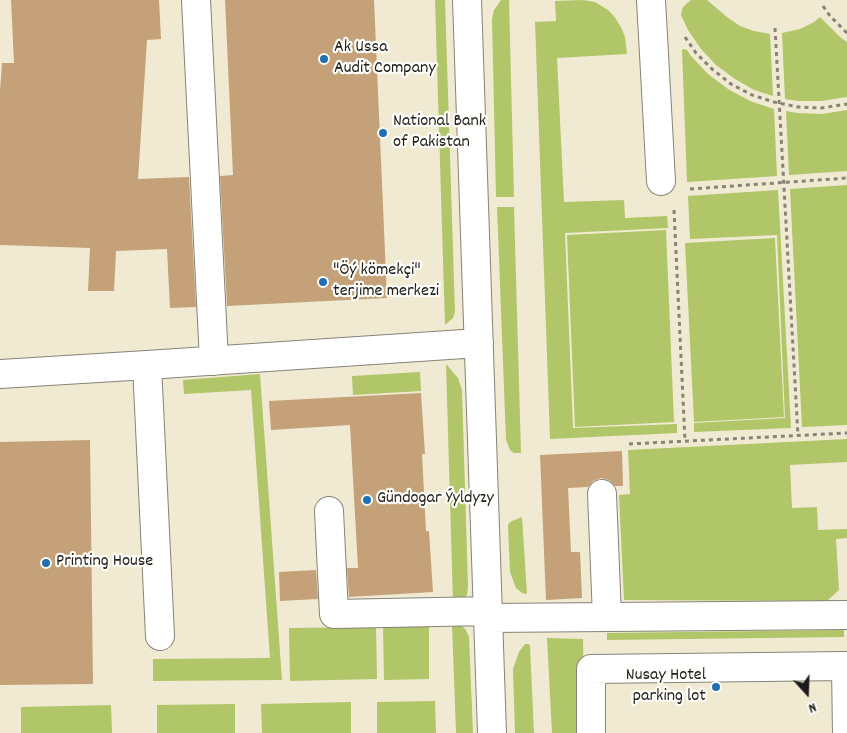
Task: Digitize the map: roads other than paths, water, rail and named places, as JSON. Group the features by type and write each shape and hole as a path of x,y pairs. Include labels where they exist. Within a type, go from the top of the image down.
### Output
{"street":[{"path":"196,0 214,361"},
{"path":"467,0 492,733"},
{"path":"651,0 667,186"},
{"path":"0,374 479,343"},
{"path":"147,365 160,636"},
{"path":"602,494 607,616"},
{"path":"329,511 334,614 847,615"},
{"path":"592,733 591,670 846,666 847,733"}],"place":[{"name":"Ak Ussa Audit Company","path":"324,59"},
{"name":"National Bank of Pakistan","path":"383,133"},
{"name":"\"Öý kömekçi\" terjime merkezi","path":"323,282"},
{"name":"Gündogar Ýyldyzy","path":"367,500"},
{"name":"Printing House","path":"46,563"},
{"name":"Nusay Hotel parking lot","path":"716,687"}]}
